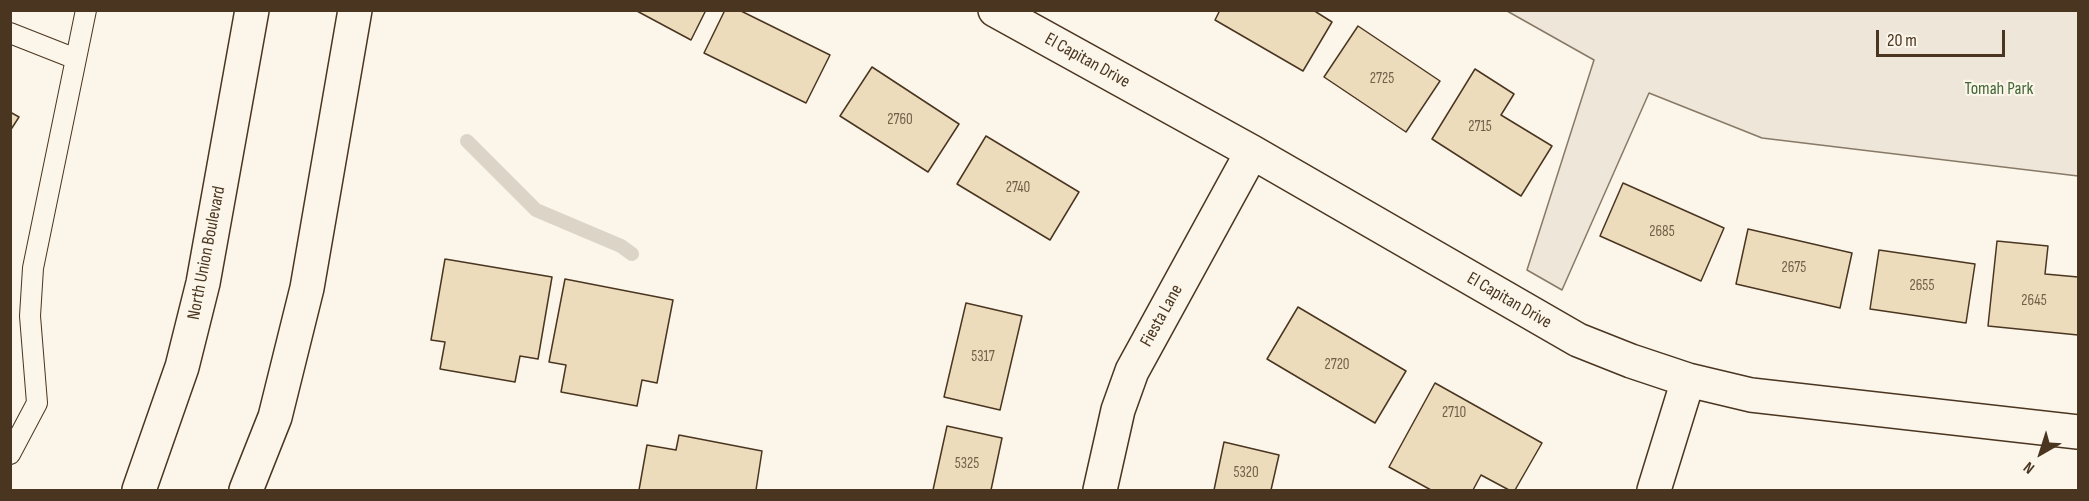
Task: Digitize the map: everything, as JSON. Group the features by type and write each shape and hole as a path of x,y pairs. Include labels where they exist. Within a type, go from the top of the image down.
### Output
{"street":[{"name":"North Union Boulevard","path":"139,490 182,367 203,283 252,10"},
{"path":"246,490 275,417 307,288 355,10"},
{"name":"El Capitan Drive","path":"995,10 1252,152 1578,340 1688,380 1750,395 2079,432"},
{"name":"Fiesta Lane","path":"1100,490 1118,410 1132,371 1252,152"},
{"path":"1654,490 1688,380"}],"lane":[{"path":"10,454 37,403 30,316 33,267 86,10"},
{"path":"10,33 76,58"}],"green space":[{"name":"Tomah Park","path":"1507,11 2078,11 2078,176 1762,138 1649,93 1562,290 1527,270 1594,60"}],"building":[{"path":"635,10 706,10 691,40"},
{"path":"725,10 739,10 830,55 806,103 704,53"},
{"path":"1220,10 1313,10 1332,22 1303,71 1215,20"},
{"path":"1358,26 1440,81 1406,132 1324,77"},
{"path":"872,67 959,124 928,172 840,116"},
{"path":"1475,69 1514,94 1501,115 1552,146 1521,196 1432,139"},
{"path":"10,112 19,117 10,131"},
{"path":"986,136 1079,192 1050,240 957,184"},
{"path":"1623,183 1724,228 1701,281 1600,236"},
{"path":"1748,229 1852,253 1840,308 1736,284"},
{"path":"1997,241 2048,246 2045,274 2078,277 2078,335 1988,326"},
{"path":"1879,250 1975,264 1966,323 1870,309"},
{"path":"445,259 552,277 538,359 520,356 515,382 440,369 445,342 431,340"},
{"path":"565,279 673,300 657,383 642,380 637,406 561,392 566,365 549,362"},
{"path":"966,303 1022,316 1000,410 944,397"},
{"path":"1298,307 1406,371 1375,423 1267,359"},
{"path":"1435,383 1542,443 1515,490 1509,490 1481,475 1473,490 1431,490 1389,467"},
{"path":"947,426 1002,438 991,490 933,490"},
{"path":"679,435 762,451 756,490 639,490 647,445 676,450"},
{"path":"1224,442 1279,455 1271,490 1214,490"}],"waterway":[{"path":"467,141 536,210 621,246 632,254"}]}
